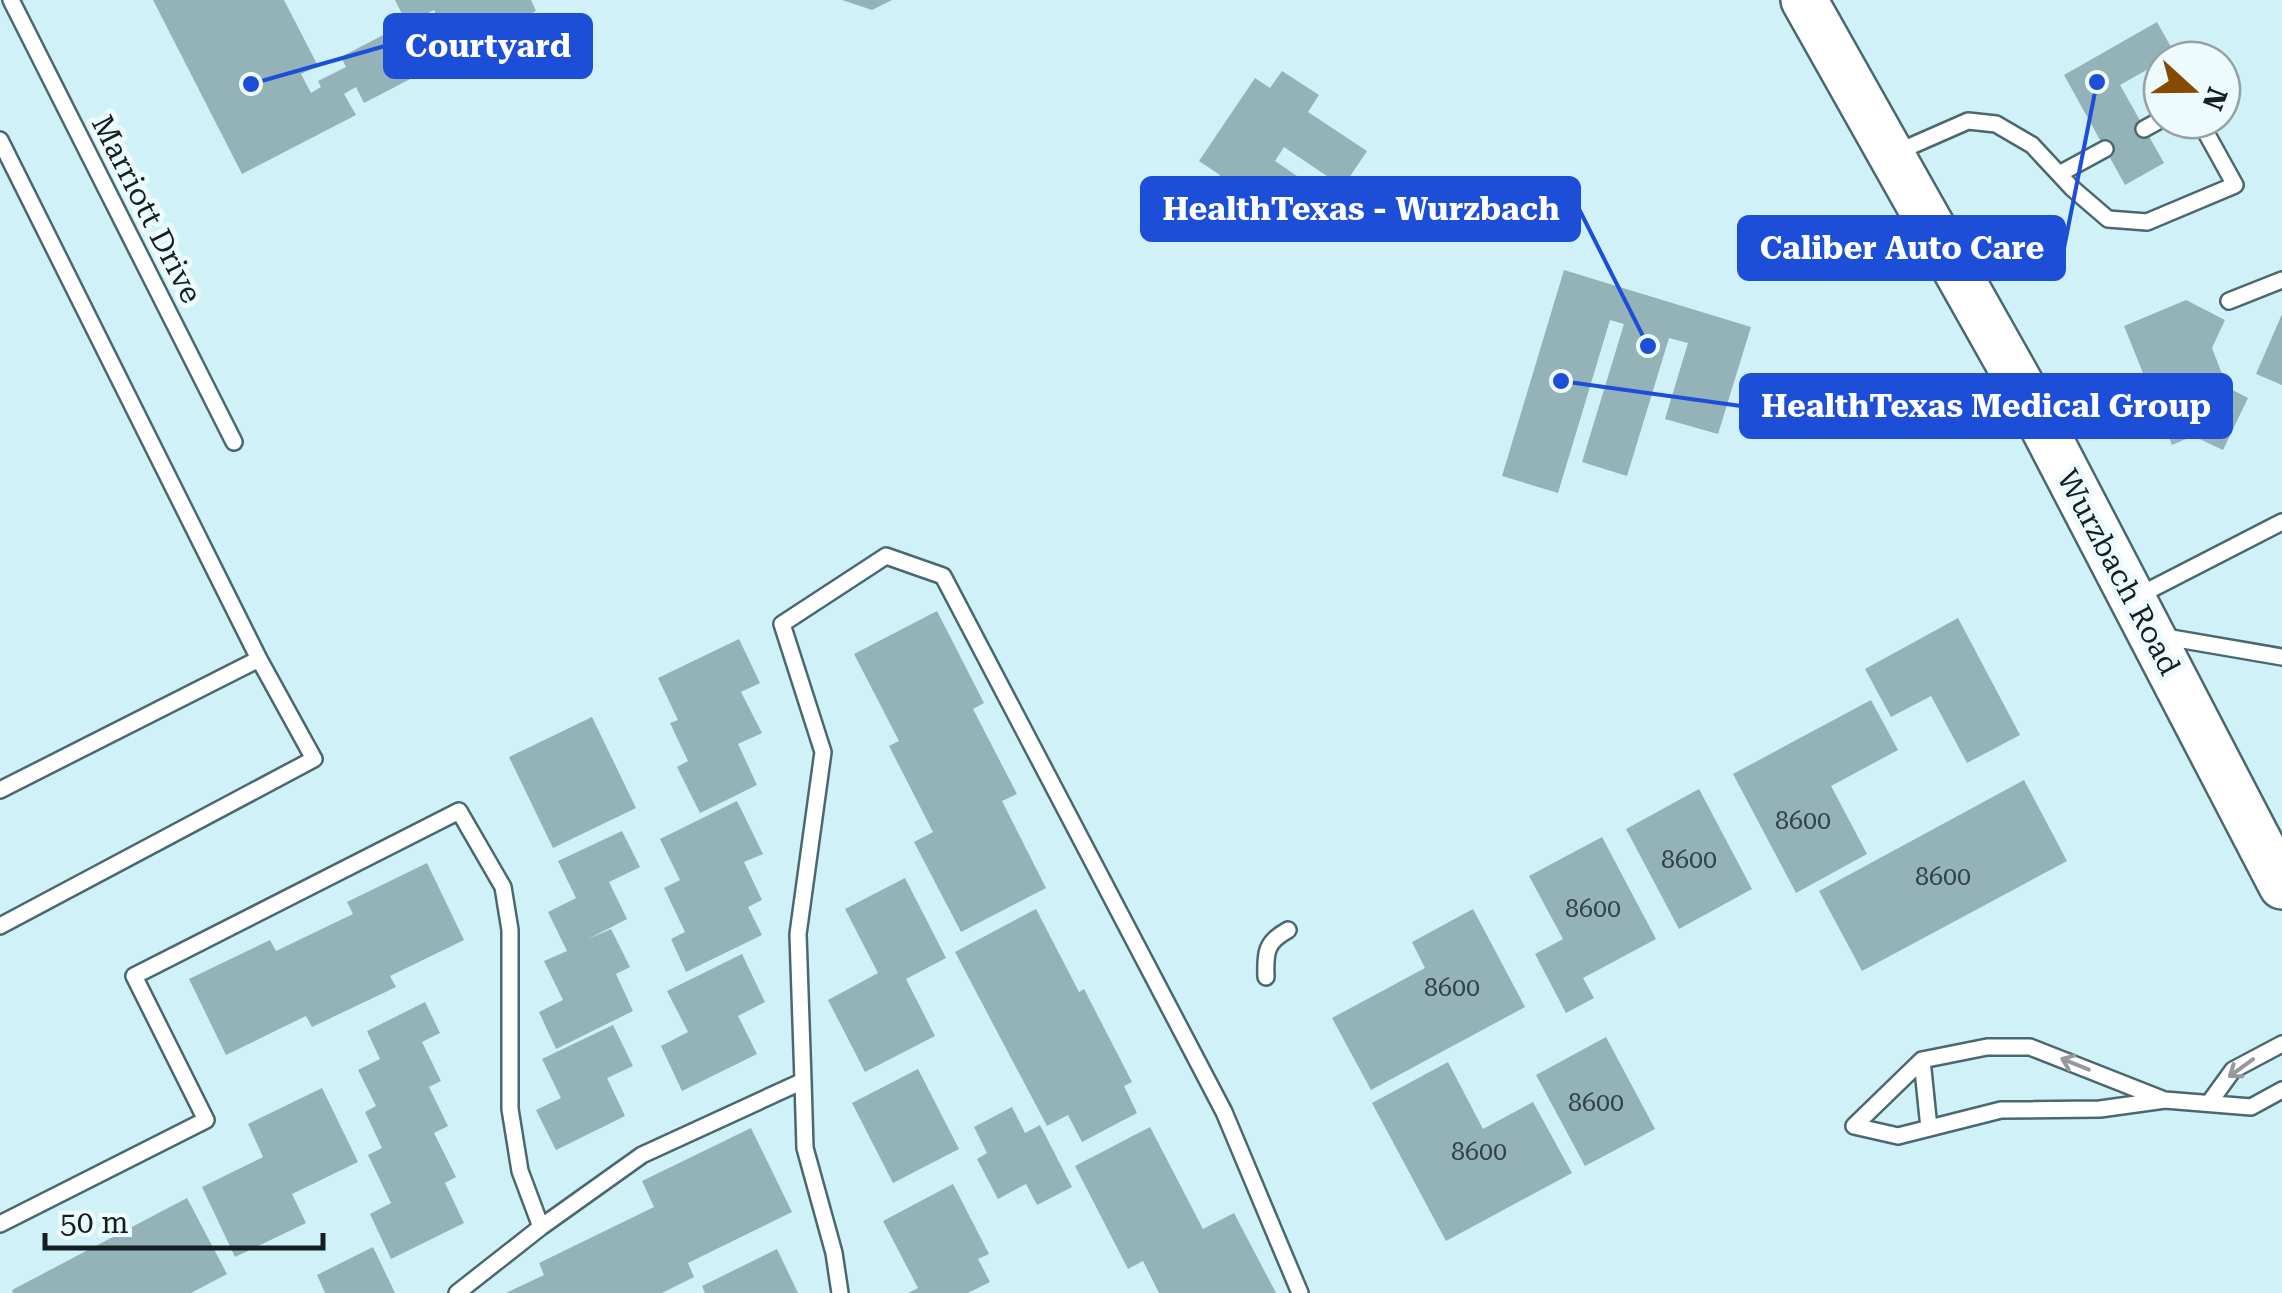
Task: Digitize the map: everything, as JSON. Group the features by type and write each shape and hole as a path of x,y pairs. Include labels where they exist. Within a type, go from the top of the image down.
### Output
{"main road":[{"name":"Wurzbach Road","path":"1804,0 2026,394 2282,886"}],"lane":[{"name":"Marriott Drive","path":"11,0 234,442"},
{"path":"1891,154 1968,121 1996,124 2032,144 2108,219 2147,222 2234,185 2209,140"},
{"path":"0,140 259,658 314,759 0,926"},
{"path":"2059,174 2105,149"},
{"path":"2229,300 2282,280"},
{"path":"2142,617 2282,522"},
{"path":"840,1293 834,1253 805,1148 798,934 823,752 782,624 886,556 944,576 1224,1112 1300,1293"},
{"path":"2142,617 2282,657"},
{"path":"0,790 259,658"},
{"path":"0,1224 206,1120 134,976 460,811 503,887 510,930 510,1109 520,1171 540,1227"},
{"path":"2209,1103 2233,1070 2282,1044"},
{"path":"2166,1100 2030,1046 1987,1047 1922,1060 1854,1126 1898,1136 2001,1110 2100,1108 2166,1100 2251,1107 2282,1090"},
{"path":"1922,1060 1928,1128"},
{"path":"457,1293 540,1227 642,1156 803,1081"}],"building":[{"path":"153,0 284,0 318,66 301,74 311,93 321,87 318,81 346,67 341,57 389,32 397,48 441,25 434,10 407,24 395,0 531,0 536,11 456,53 447,36 430,45 439,64 364,103 356,87 344,94 356,115 242,174"},
{"path":"842,0 892,0 872,10"},
{"path":"2157,22 2167,40 2142,40 2142,73 2120,85 2142,124 2142,140 2151,140 2164,163 2125,185 2064,75"},
{"path":"1282,71 1319,95 1308,112 1367,151 1343,187 1284,147 1275,161 1334,201 1312,234 1253,195 1239,216 1207,194 1220,175 1199,161 1255,78 1270,88"},
{"path":"1564,270 1751,327 1718,434 1665,419 1688,343 1669,338 1627,476 1582,462 1624,324 1610,320 1558,493 1502,476"},
{"path":"2186,300 2225,320 2212,348 2227,387 2248,398 2223,450 2193,436 2172,445 2124,326"},
{"path":"2282,314 2282,385 2256,374"},
{"path":"937,611 984,703 973,709 1017,794 1002,801 1046,888 961,932 914,842 933,832 889,746 899,741 854,654"},
{"path":"1958,618 2020,735 1967,763 1931,696 1891,717 1865,669"},
{"path":"739,639 760,683 741,692 762,733 738,744 757,785 700,813 677,767 688,761 670,723 678,720 658,678"},
{"path":"1871,700 1898,750 1831,786 1867,854 1796,893 1733,774"},
{"path":"592,717 636,808 553,848 509,757"},
{"path":"2024,780 2067,861 1862,971 1819,891"},
{"path":"1699,789 1752,889 1679,929 1626,829"},
{"path":"737,801 763,854 744,862 762,900 748,907 762,935 686,972 671,939 685,932 664,888 680,880 660,839"},
{"path":"622,831 640,867 609,882 627,919 588,939 611,929 630,967 616,974 633,1011 556,1049 539,1012 563,1000 544,961 567,951 548,912 576,898 558,861"},
{"path":"1602,837 1656,939 1583,978 1594,998 1566,1013 1535,954 1563,939 1529,876"},
{"path":"427,863 464,940 390,976 396,987 312,1027 306,1016 226,1055 189,979 270,940 276,951 353,914 347,902"},
{"path":"905,878 946,958 906,979 935,1036 865,1072 828,1000 878,973 845,909"},
{"path":"1036,909 1079,992 1084,989 1132,1082 1124,1086 1137,1113 1082,1142 1068,1115 1047,1126 955,952"},
{"path":"1473,909 1525,1007 1371,1090 1332,1018 1425,968 1412,942"},
{"path":"742,954 765,1002 738,1016 757,1054 682,1091 661,1046 688,1032 667,991"},
{"path":"425,1002 440,1033 422,1042 441,1081 429,1087 448,1126 434,1133 456,1177 445,1183 464,1223 391,1259 370,1214 391,1203 368,1155 382,1148 365,1112 376,1106 358,1070 380,1059 367,1031"},
{"path":"613,1025 633,1066 607,1078 625,1116 556,1150 536,1110 561,1098 542,1059"},
{"path":"1606,1037 1655,1129 1585,1166 1536,1075"},
{"path":"1448,1062 1483,1129 1533,1102 1572,1173 1446,1241 1372,1103"},
{"path":"918,1069 959,1149 893,1183 852,1103"},
{"path":"322,1088 358,1162 292,1194 306,1223 235,1257 202,1187 263,1157 248,1124"},
{"path":"1012,1107 1025,1133 1040,1125 1072,1187 1037,1205 1026,1184 998,1199 977,1159 987,1153 974,1127"},
{"path":"1150,1127 1203,1229 1234,1213 1276,1293 1159,1293 1143,1261 1128,1269 1075,1166"},
{"path":"751,1128 792,1212 688,1263 694,1277 662,1293 506,1293 544,1275 539,1263 654,1207 642,1181"},
{"path":"953,1184 989,1254 978,1259 990,1282 968,1293 908,1293 918,1288 883,1221"},
{"path":"187,1198 227,1274 191,1293 13,1293 12,1290"},
{"path":"373,1247 395,1293 325,1293 317,1275"},
{"path":"777,1249 798,1293 705,1293 702,1286"}],"place":[{"name":"Caliber Auto Care","path":"2097,82"},
{"name":"Courtyard","path":"251,84"},
{"name":"HealthTexas - Wurzbach","path":"1648,346"},
{"name":"HealthTexas Medical Group","path":"1561,381"}]}
